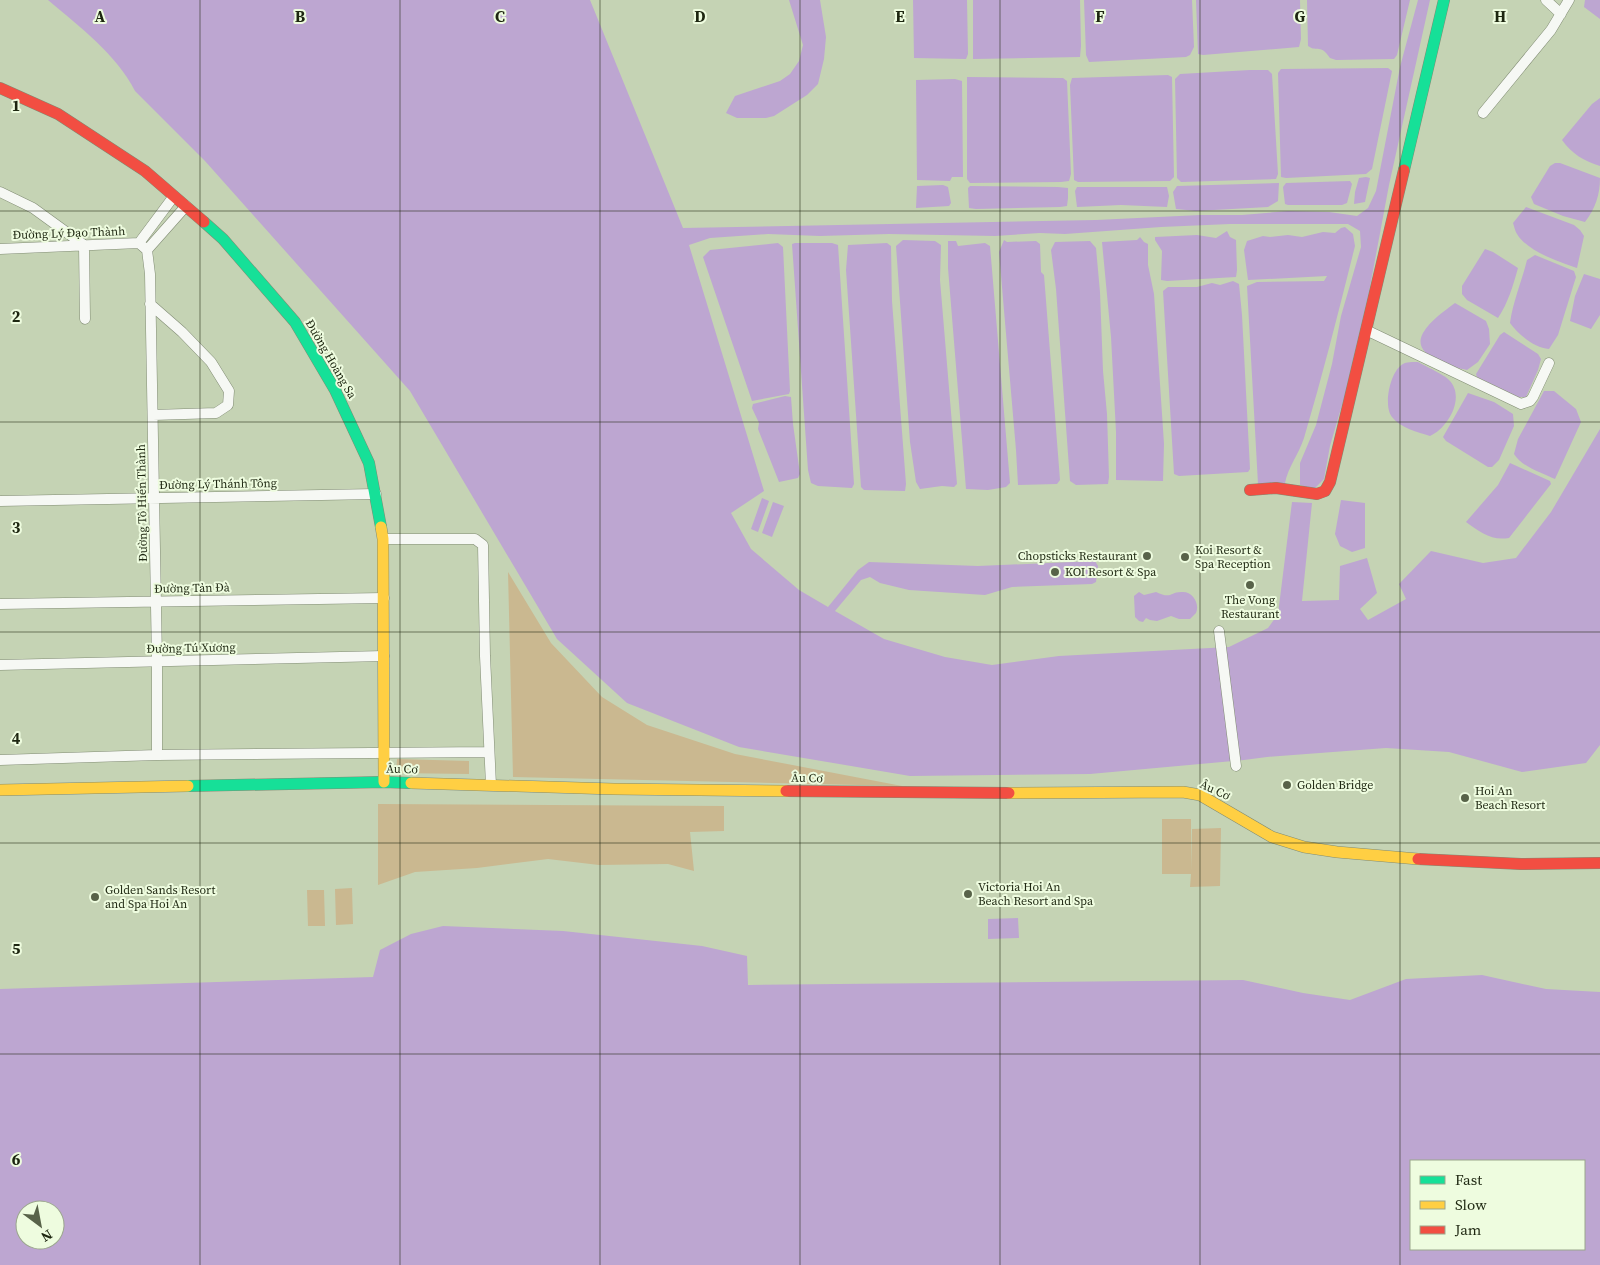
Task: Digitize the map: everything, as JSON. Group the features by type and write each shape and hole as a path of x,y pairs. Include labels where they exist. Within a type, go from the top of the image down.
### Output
{"main road":[{"path":"1250,490 1276,488 1317,494 1325,491 1330,482 1444,0"},
{"name":"Đường Hoàng Sa","path":"0,88 58,114 145,171 223,239 295,322 339,398 369,463 383,539 384,782"},
{"name":"Âu Cơ","path":"0,790 384,782 614,789 954,793 1184,792 1200,795 1272,837 1304,847 1337,852 1438,861 1521,864 1600,863"}],"street":[{"path":"1546,0 1561,14"},
{"path":"1483,113 1551,30 1569,0"},
{"path":"0,192 32,208 84,245 85,319"},
{"path":"174,196 139,243 147,250 186,206"},
{"name":"Đường Lý Đạo Thành","path":"0,249 139,243"},
{"name":"Đường Tô Hiến Thành","path":"147,250 153,415 157,755"},
{"path":"150,304 182,332 211,362 229,391 228,405 216,413 153,415"},
{"path":"1366,330 1521,404 1530,401 1533,397 1549,364"},
{"name":"Đường Lý Thánh Tông","path":"0,501 376,494"},
{"path":"383,539 475,539 483,545 485,656 491,785"},
{"name":"Đường Tản Đà","path":"0,604 384,598"},
{"path":"1219,631 1236,766"},
{"name":"Đường Tú Xương","path":"0,665 384,656"},
{"path":"0,760 157,755 489,752"}],"shaded area":[{"path":"48,0 590,0 683,228 1096,220 1242,215 1288,211 1329,212 1357,216 1368,208 1376,191 1400,67 1418,0 1430,0 1389,185 1369,292 1344,398 1330,446 1324,479 1314,489 1300,485 1300,463 1316,425 1332,364 1341,316 1361,247 1360,231 1348,224 1230,224 1065,234 1040,233 995,236 889,234 820,236 768,234 710,238 689,245 764,491 731,513 751,549 799,590 828,607 858,570 869,562 978,566 1095,561 1098,566 1096,582 1092,584 1012,587 985,595 909,590 880,583 870,577 861,580 835,611 884,639 945,657 992,665 1059,656 1229,647 1268,628 1278,614 1292,502 1312,503 1302,601 1339,600 1340,566 1367,558 1377,593 1360,609 1368,620 1406,599 1399,584 1431,551 1483,563 1516,558 1551,512 1600,429 1600,745 1586,763 1522,772 1449,752 1386,748 1090,774 910,776 739,747 627,703 557,639 410,391 205,161 135,91 108,53"},
{"path":"789,0 820,0 826,37 824,59 818,84 807,95 774,116 766,118 737,118 726,113 735,96 780,81 790,74 799,61 803,45"},
{"path":"913,0 967,0 968,54 966,59 914,58"},
{"path":"973,0 1080,0 1080,57 973,59"},
{"path":"1084,0 1192,0 1194,47 1190,55 1186,57 1089,62 1086,55"},
{"path":"1196,0 1300,0 1301,39 1299,47 1198,54"},
{"path":"1307,0 1410,0 1397,55 1394,59 1336,60 1330,58 1321,49 1311,48 1308,46"},
{"path":"1585,0 1600,0 1600,19 1584,7"},
{"path":"1388,68 1392,71 1372,169 1366,174 1281,177 1278,73 1281,69"},
{"path":"1268,70 1272,74 1278,174 1276,179 1181,182 1177,178 1175,79 1180,74"},
{"path":"1168,75 1172,77 1174,177 1170,181 1078,182 1074,180 1070,85 1072,78"},
{"path":"967,77 1063,78 1067,81 1071,174 1069,181 970,183 967,179"},
{"path":"955,79 962,81 963,177 952,177 950,181 917,180 916,80"},
{"path":"1600,98 1600,166 1579,156 1562,140 1592,104"},
{"path":"1560,163 1600,178 1596,202 1585,222 1563,216 1534,204 1531,197 1550,166"},
{"path":"1359,178 1370,178 1365,202 1354,204"},
{"path":"1350,181 1352,184 1347,203 1342,205 1285,204 1283,187 1286,183"},
{"path":"1279,183 1278,201 1268,207 1196,211 1176,209 1173,192 1177,186"},
{"path":"943,185 948,187 951,203 949,206 916,208 917,186"},
{"path":"970,186 1068,188 1067,206 969,208 968,188"},
{"path":"1077,187 1167,187 1169,196 1167,207 1121,205 1077,207 1075,191"},
{"path":"1526,207 1574,225 1580,230 1584,236 1577,268 1561,263 1536,251 1528,246 1516,233 1513,223"},
{"path":"1345,227 1353,234 1355,246 1304,438 1285,483 1258,484 1247,286 1257,282 1324,281 1327,276 1248,280 1244,250 1247,241 1263,236 1288,235 1302,237 1323,232 1335,233"},
{"path":"1227,231 1230,237 1236,240 1236,277 1161,280 1162,251 1155,237 1197,235 1216,238"},
{"path":"1140,237 1148,244 1148,265 1154,294 1164,444 1163,481 1116,480 1116,432 1111,337 1102,242 1137,240"},
{"path":"903,240 935,241 941,245 940,280 957,484 954,487 942,486 920,489 916,482 910,442 896,246"},
{"path":"1004,240 1007,242 1036,241 1040,244 1060,480 1057,484 1018,485 999,252"},
{"path":"948,241 956,241 958,246 985,243 990,246 1010,483 1006,487 988,490 966,489 948,268"},
{"path":"1090,241 1096,248 1100,292 1109,477 1108,484 1076,485 1070,481 1056,289 1051,250 1055,242"},
{"path":"778,243 783,247 790,391 789,394 752,401 703,257 710,250"},
{"path":"832,243 838,245 854,484 852,488 818,486 811,483 808,470 792,244"},
{"path":"887,243 891,246 892,301 905,491 864,490 861,487 846,270 848,245"},
{"path":"1485,249 1518,268 1512,288 1498,318 1467,300 1462,294 1462,286"},
{"path":"1535,255 1574,271 1576,277 1558,335 1549,349 1527,340 1510,323 1527,260"},
{"path":"1584,274 1600,279 1600,315 1591,329 1570,321 1575,296"},
{"path":"1233,281 1239,284 1242,315 1250,469 1248,472 1179,476 1174,474 1163,291 1168,287 1197,287 1212,283 1220,285"},
{"path":"1455,303 1486,321 1489,329 1490,344 1478,362 1467,370 1434,359 1422,348 1423,333 1438,316"},
{"path":"1504,332 1538,354 1541,359 1526,397 1518,397 1477,377 1476,374 1500,335"},
{"path":"1418,362 1447,378 1454,387 1456,395 1453,411 1448,419 1437,432 1430,436 1400,424 1395,421 1389,412 1389,389 1398,368 1406,363"},
{"path":"1544,391 1554,391 1576,409 1581,422 1555,479 1522,463 1514,454 1518,439"},
{"path":"1468,393 1494,402 1513,414 1514,426 1499,460 1492,467 1488,467 1446,441 1443,437"},
{"path":"785,396 791,397 800,474 798,478 779,482 758,429 759,423 752,408 753,404"},
{"path":"1510,463 1550,481 1551,484 1509,538 1491,537 1466,522 1498,485"},
{"path":"762,498 769,501 758,532 751,529"},
{"path":"1341,500 1365,503 1365,548 1352,552 1340,546 1335,534"},
{"path":"773,502 784,506 772,537 762,533"},
{"path":"508,572 551,643 602,697 647,725 735,754 902,786 513,777"},
{"path":"1139,592 1144,595 1156,592 1165,595 1179,592 1190,594 1196,602 1196,613 1190,619 1179,619 1171,616 1157,621 1146,618 1143,622 1139,621 1135,617 1134,596"},
{"path":"397,759 469,761 469,774 396,773"},
{"path":"378,804 724,806 724,831 690,832 694,871 668,864 599,865 548,859 477,868 415,872 378,885"},
{"path":"1162,819 1191,819 1191,871 1192,829 1221,828 1220,886 1190,887 1191,874 1162,874"},
{"path":"352,888 353,924 336,925 335,889"},
{"path":"307,890 324,890 325,926 308,926"},
{"path":"1018,918 1019,938 988,939 988,919"},
{"path":"443,926 563,931 702,946 747,956 748,985 1243,980 1303,993 1350,1000 1406,979 1482,975 1546,989 1600,992 1600,1265 0,1265 0,989 373,977 380,950 411,934"}],"traffic: fast":[{"path":"1404,170 1444,0"},
{"path":"204,222 223,239 295,322 335,390 369,463 381,527"},
{"path":"188,786 411,783"}],"traffic: slow":[{"path":"381,527 383,539 384,782"},
{"path":"411,783 614,789 786,791"},
{"path":"0,790 188,786"},
{"path":"1009,793 1183,792 1200,795 1272,837 1304,847 1337,852 1418,859"}],"traffic: jam":[{"path":"0,88 58,114 145,171 204,222"},
{"path":"1250,490 1276,488 1317,494 1325,491 1330,482 1404,170"},
{"path":"786,791 1009,793"},
{"path":"1418,859 1521,864 1600,863"}],"place":[{"name":"Chopsticks Restaurant","path":"1147,556"},
{"name":"Koi Resort & Spa Reception","path":"1185,557"},
{"name":"KOI Resort & Spa","path":"1055,572"},
{"name":"The Vong Restaurant","path":"1250,585"},
{"name":"Golden Bridge","path":"1287,785"},
{"name":"Hoi An Beach Resort","path":"1465,798"},
{"name":"Victoria Hoi An Beach Resort and Spa","path":"968,894"},
{"name":"Golden Sands Resort and Spa Hoi An","path":"95,897"}]}
